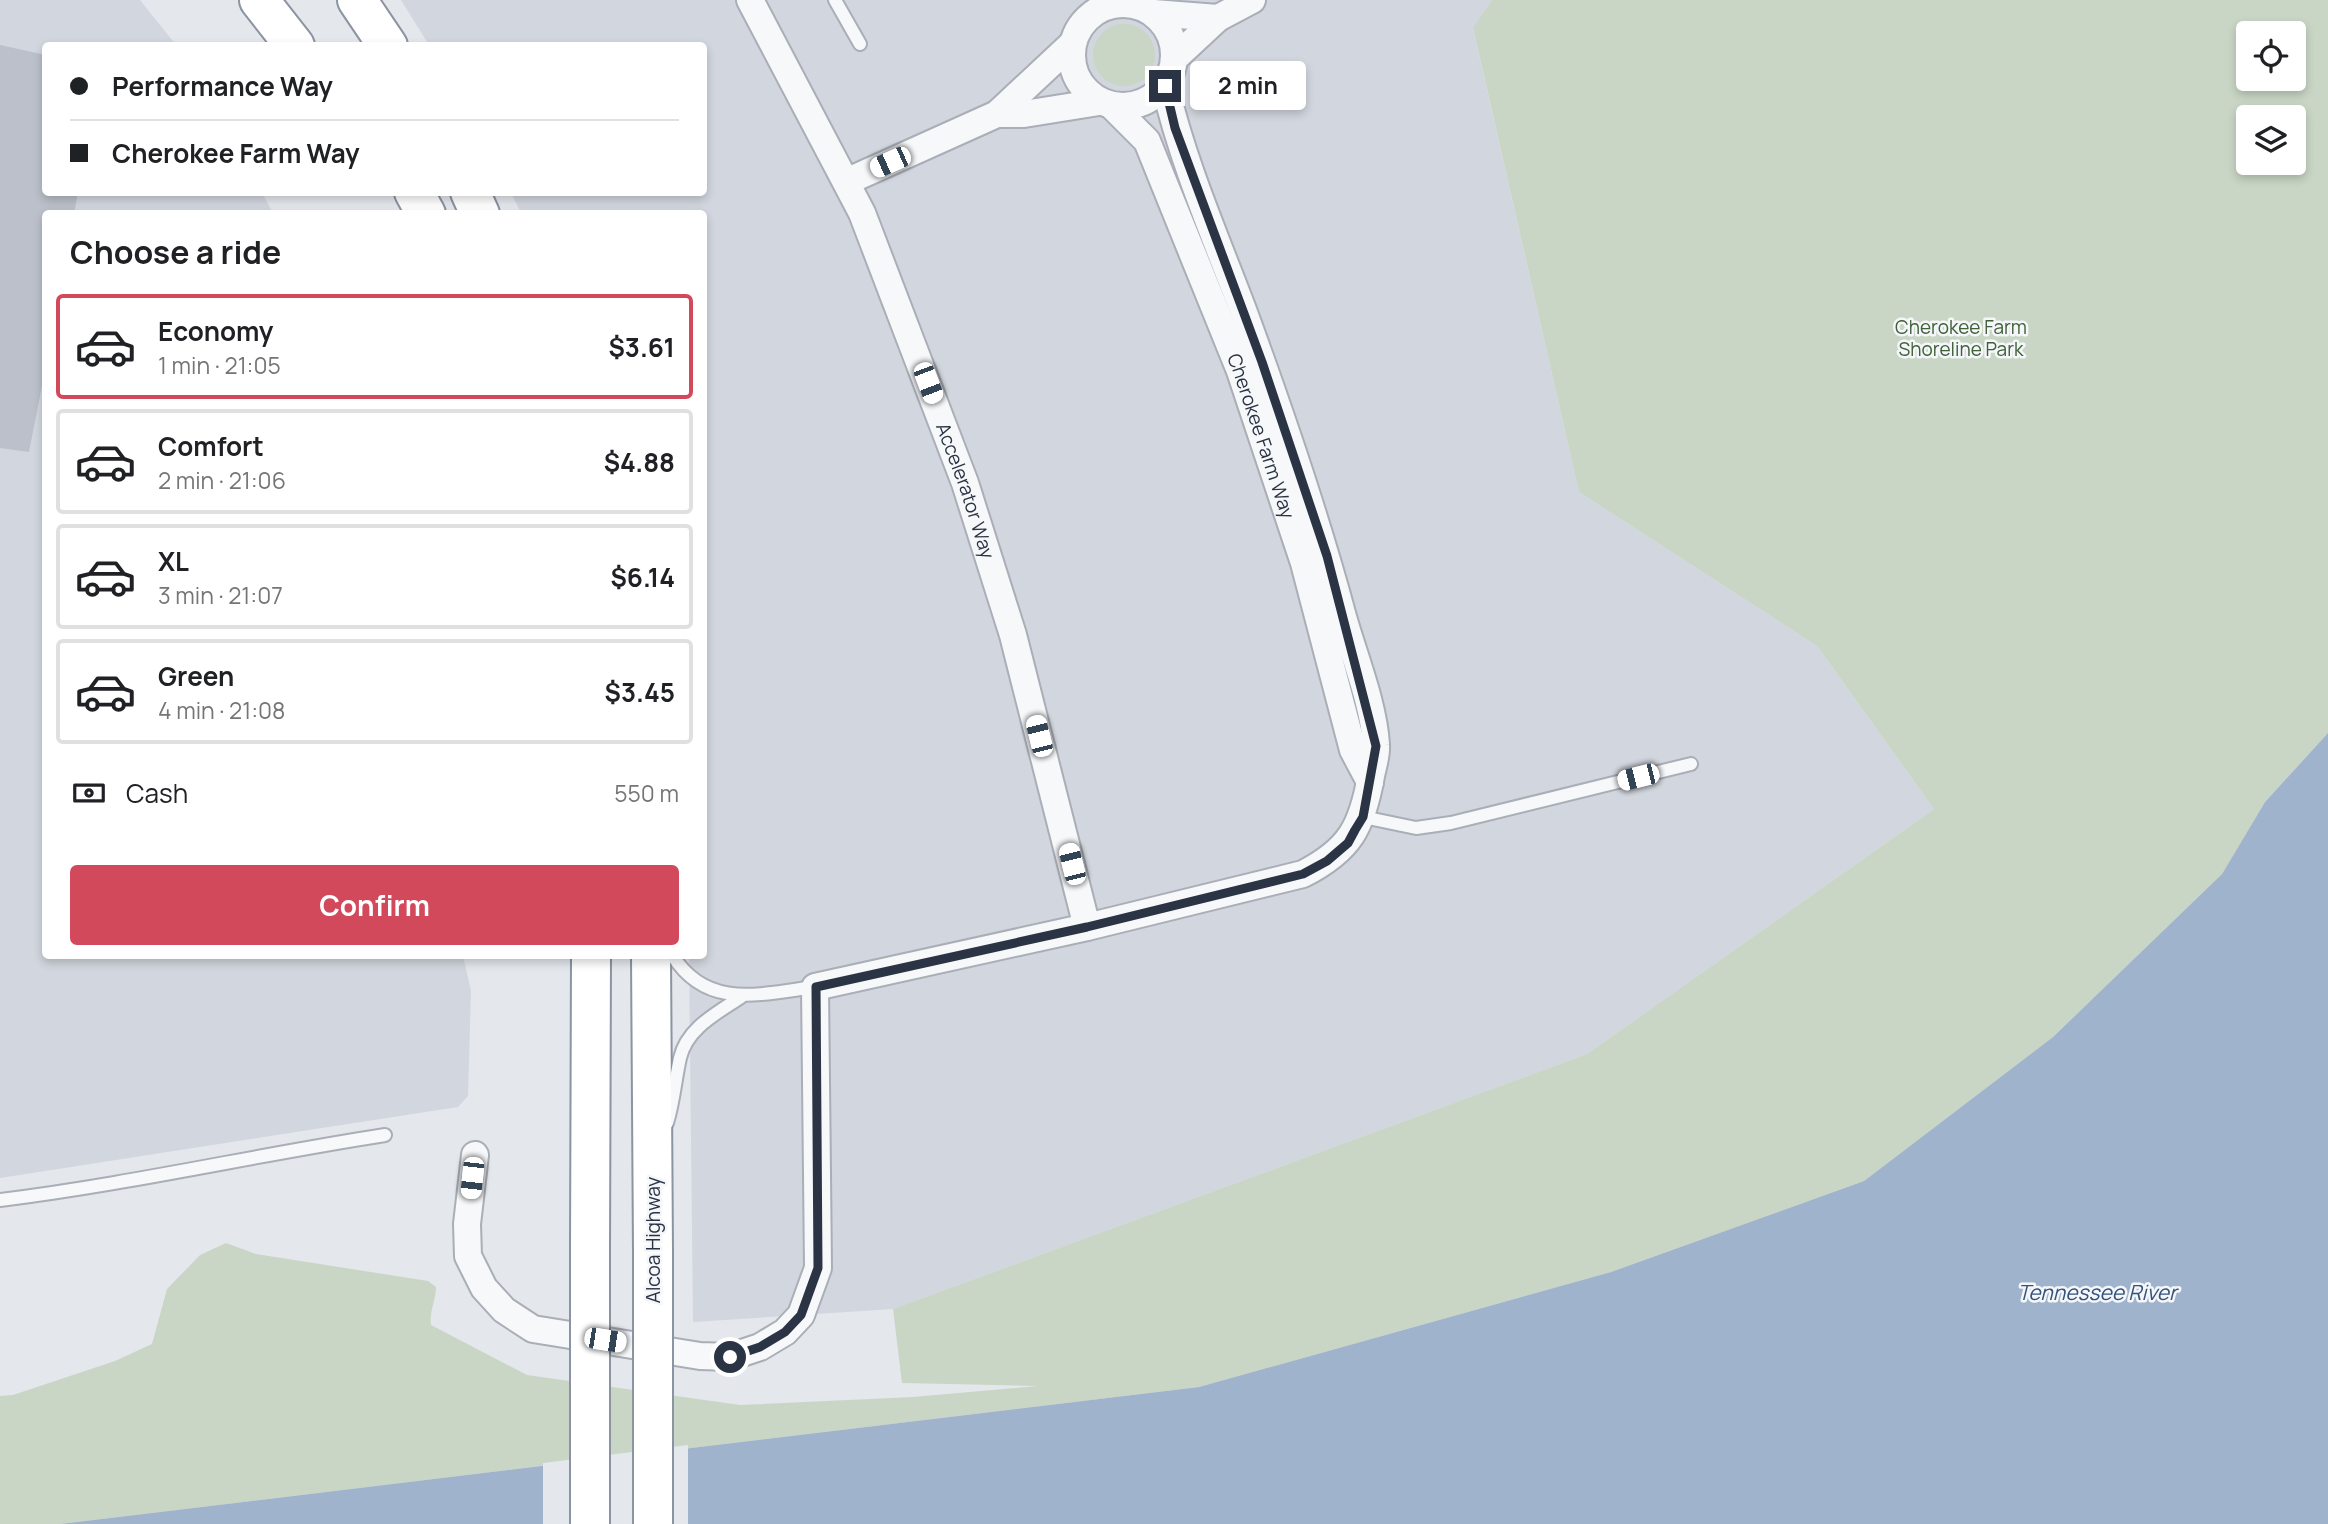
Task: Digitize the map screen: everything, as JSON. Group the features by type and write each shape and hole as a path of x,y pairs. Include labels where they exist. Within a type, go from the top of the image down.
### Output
{"highway":[{"path":"259,0 292,42"},
{"path":"292,0 321,42"},
{"path":"357,0 385,42"},
{"path":"572,959 574,1141 590,1175"},
{"path":"590,1524 591,959"},
{"name":"Alcoa Highway","path":"651,959 653,1524"}],"street":[{"name":"Accelerator Way","path":"750,0 848,181 965,483 1013,635 1087,927"},
{"path":"1077,0 1076,35 1071,61 1076,77 1086,91 1106,104"},
{"path":"1175,58 1218,18 1252,0"},
{"path":"848,181 997,114 1105,7 1140,6 1218,18"},
{"path":"997,114 1024,114 1106,104 1142,104 1165,86 1175,58 1173,41 1165,25 1140,6"},
{"name":"Cherokee Farm Way","path":"816,987 1087,927 1303,874 1327,861 1348,843 1363,817 1376,746 1327,556 1262,362 1175,128 1165,86"},
{"name":"Cherokee Farm Way","path":"1106,104 1147,141 1240,371 1304,563 1353,750 1370,782"},
{"path":"475,1155 467,1224 468,1256 484,1288 504,1310 533,1329 700,1356 730,1357 760,1347 785,1332 801,1315 818,1268 816,987"}],"lane":[{"path":"835,0 860,44"},
{"path":"1363,817 1416,828 1451,823 1691,764"},
{"name":"Cherokee Farm Way","path":"675,959 682,970 696,982 741,997"},
{"name":"Cherokee Farm Way","path":"653,1166 676,1094 680,1058 688,1040 705,1020 741,997 816,987"},
{"path":"0,1200 93,1188 269,1153 385,1135"}],"shaded area":[{"path":"0,0 140,0 174,42 42,42 42,196 264,196 271,210 42,210 42,959 464,959 471,991 468,1096 458,1107 0,1178"},
{"path":"401,0 1492,0 1473,29 1579,492 1817,646 1934,809 1587,1054 893,1309 693,1322 689,959 707,959 707,210 520,210 512,196 707,196 707,42 427,42"}],"green space":[{"name":"Cherokee Farm Shoreline Park","path":"1492,0 2328,0 2328,733 2265,802 2222,874 2053,1037 1864,1181 1611,1272 1199,1387 60,1524 0,1524 0,1396 13,1395 115,1361 152,1344 167,1289 200,1255 226,1243 256,1254 428,1281 436,1287 431,1325 527,1375 740,1405 913,1397 1038,1386 902,1383 893,1309 1587,1054 1934,809 1817,646 1579,492 1473,28"},
{"path":"1124,24 1146,33 1155,55 1146,77 1124,86 1102,77 1093,55 1102,33"}],"water":[{"name":"Tennessee River","path":"2328,733 2328,1524 60,1524 1199,1387 1611,1272 1864,1181 2053,1037 2222,874 2265,802"}],"pier":[{"path":"688,1445 688,1524 543,1524 543,1463"}],"building":[{"path":"0,45 42,54 42,196 77,196 75,210 42,210 42,385 29,452 0,448"}],"route":[{"path":"730,1357 760,1347 785,1332 801,1315 811,1294 818,1268 816,987 1087,927 1303,874 1327,861 1348,843 1363,817 1376,746 1327,556 1262,362 1175,128 1165,86"}]}
